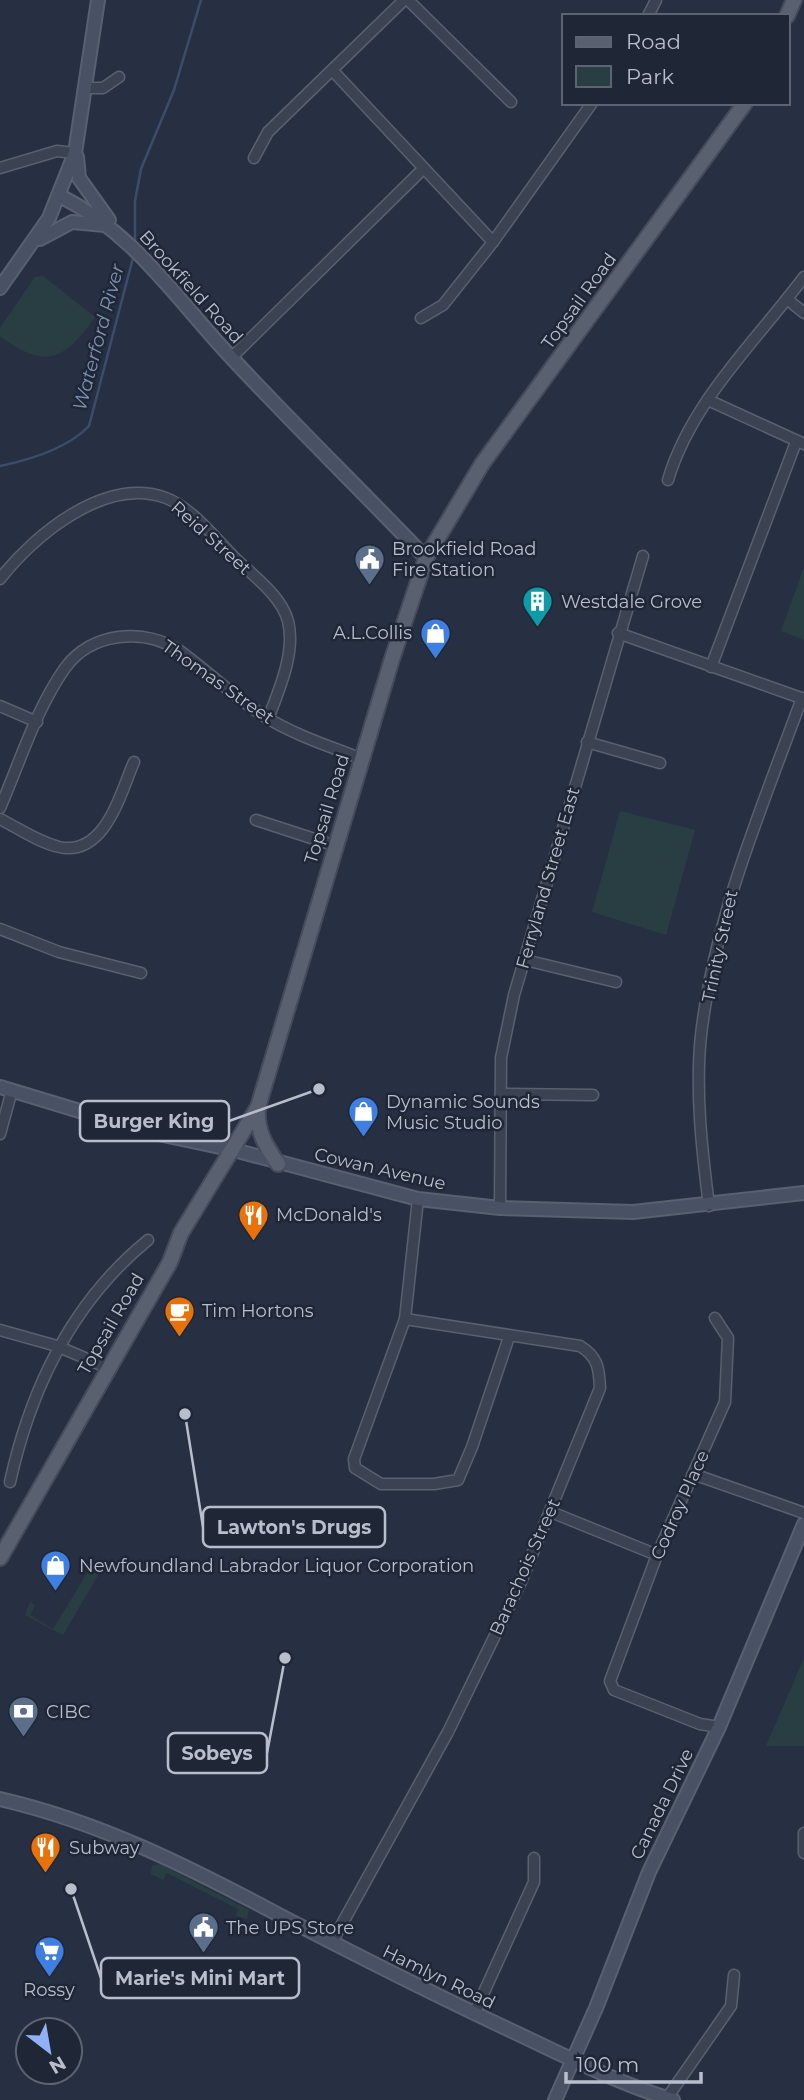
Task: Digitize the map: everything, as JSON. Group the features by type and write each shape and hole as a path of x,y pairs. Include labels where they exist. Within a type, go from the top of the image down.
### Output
{"main road":[{"name":"Topsail Road","path":"0,1558 170,1262 181,1233 258,1107 362,759 426,558 482,464 745,105"},
{"path":"258,1107 257,1119 263,1140 278,1164"}],"street":[{"path":"0,288 30,247 60,196 76,150 98,0"},
{"path":"254,158 268,132 406,0 511,102"},
{"path":"333,71 494,242"},
{"path":"85,88 103,88 119,77"},
{"path":"421,318 443,305 494,242 591,105"},
{"path":"0,167 57,151 76,150"},
{"path":"76,150 79,178 115,229"},
{"path":"231,358 423,169"},
{"name":"Brookfield Road","path":"60,196 115,229 144,258 231,358 426,558"},
{"path":"30,247 57,227 72,222 92,222 115,229"},
{"path":"668,480 676,452 708,400 804,277"},
{"path":"787,299 804,313"},
{"path":"708,400 800,443 710,667"},
{"name":"Reid Street","path":"0,579 11,565 90,503 117,493 140,493 167,498 192,515 275,597 288,621 289,653 268,719"},
{"name":"Ferryland Street East","path":"499,1208 501,1058 514,995 526,961 618,633 643,556"},
{"path":"618,633 803,699"},
{"name":"Thomas Street","path":"0,808 37,722 65,668 81,651 99,641 118,636 157,640 179,651 225,689 268,719 362,759"},
{"name":"Trinity Street","path":"709,1206 701,1120 701,1038 714,956 749,834 803,699"},
{"path":"0,706 37,722"},
{"path":"587,742 660,763"},
{"path":"0,819 51,844 77,848 95,839 106,824 134,762"},
{"path":"256,820 336,846"},
{"path":"0,929 59,952 141,973"},
{"path":"526,961 615,982"},
{"path":"0,1134 6,1089"},
{"name":"Cowan Avenue","path":"6,1089 149,1132 234,1150 278,1164 418,1199 499,1208 633,1212 709,1206 804,1193"},
{"path":"501,1094 593,1095"},
{"path":"418,1199 405,1320 354,1459 355,1468 381,1484 434,1484 458,1480 472,1447 509,1337"},
{"path":"10,1482 15,1460 57,1346 102,1281 148,1240"},
{"name":"Codroy Place","path":"715,1318 727,1338 725,1402 657,1555 610,1681 614,1690 700,1724 719,1727"},
{"name":"Barachois Street","path":"332,1942 448,1732 521,1583 600,1388 599,1365 591,1353 580,1346 405,1320"},
{"path":"0,1330 57,1346 108,1367"},
{"path":"693,1474 804,1513"},
{"path":"551,1512 657,1555"},
{"name":"Canada Drive","path":"555,2100 649,1872 719,1727 804,1524"},
{"name":"Hamlyn Road","path":"0,1800 54,1813 129,1840 184,1864 474,2014 633,2087 670,2099"},
{"path":"804,1833 804,1853"},
{"path":"474,2014 534,1882 534,1858"},
{"path":"670,2099 731,2006 734,1975"}],"green space":[{"path":"43,276 95,317 84,332 63,351 42,357 29,354 0,336 0,328 35,277"},
{"path":"804,567 804,640 781,631"},
{"path":"620,811 695,830 666,935 592,912"},
{"path":"96,1559 102,1564 101,1570 63,1635 25,1615 30,1602 35,1605 30,1615 53,1629"},
{"path":"804,1658 804,1746 766,1746"},
{"path":"160,1864 249,1910 247,1919 236,1916 238,1909 167,1873 163,1880 151,1874 152,1866"}],"waterway":[{"name":"Waterford River","path":"135,244 135,201 141,169 174,90 201,0"},
{"name":"Waterford River","path":"0,466 35,457 59,447 89,426 134,254"}],"place":[{"name":"Brookfield Road Fire Station","path":"369,586"},
{"name":"Westdale Grove","path":"538,629"},
{"name":"A.L.Collis","path":"435,660"},
{"name":"Burger King","path":"319,1089"},
{"name":"Dynamic Sounds Music Studio","path":"363,1139"},
{"name":"McDonald's","path":"253,1242"},
{"name":"Tim Hortons","path":"179,1338"},
{"name":"Lawton's Drugs","path":"185,1414"},
{"name":"Newfoundland Labrador Liquor Corporation","path":"56,1593"},
{"name":"Sobeys","path":"285,1658"},
{"name":"CIBC","path":"23,1739"},
{"name":"Subway","path":"46,1875"},
{"name":"Marie's Mini Mart","path":"71,1889"},
{"name":"The UPS Store","path":"203,1955"},
{"name":"Rossy","path":"49,1979"}]}
